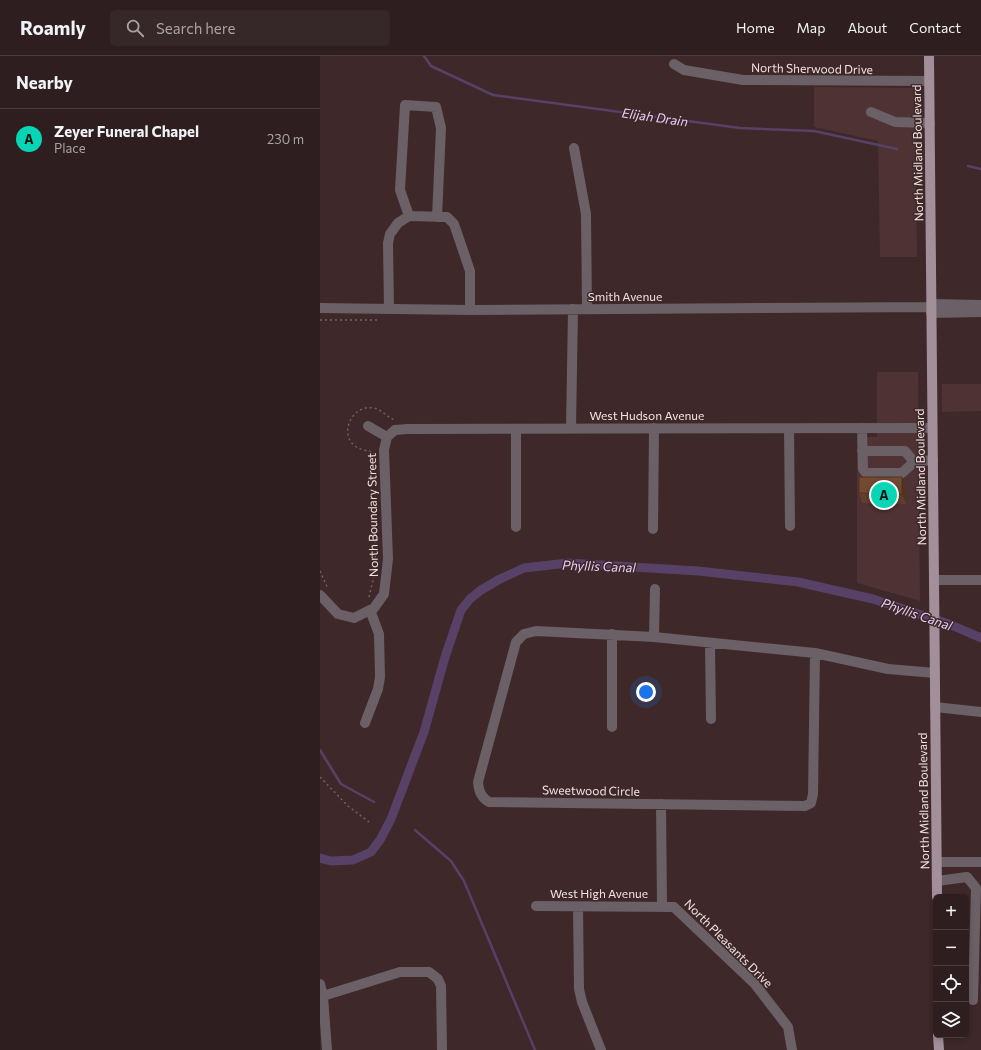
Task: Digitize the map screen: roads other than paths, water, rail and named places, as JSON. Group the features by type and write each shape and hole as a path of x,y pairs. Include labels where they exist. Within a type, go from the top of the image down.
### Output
{"main road":[{"name":"North Midland Boulevard","path":"929,56 937,894"},
{"path":"938,1038 938,1050"}],"street":[{"name":"North Sherwood Drive","path":"674,64 684,70 743,80 929,81"},
{"path":"409,216 400,190 405,105 436,107 442,128 437,217"},
{"path":"871,112 895,122 930,123"},
{"path":"574,148 586,214 587,309"},
{"path":"389,309 388,243 390,234 398,223 409,216 447,217 454,224 470,271 470,310"},
{"name":"Smith Avenue","path":"320,308 470,310 931,308 981,305"},
{"path":"931,308 981,312"},
{"path":"571,428 573,309"},
{"path":"368,426 387,437"},
{"path":"653,529 654,428"},
{"path":"862,428 863,469 866,473 902,473 914,462 933,460"},
{"name":"West Hudson Avenue","path":"387,437 395,430 407,429 932,428"},
{"path":"516,429 516,527"},
{"path":"789,429 790,526"},
{"name":"North Boundary Street","path":"369,606 374,608 384,594 388,571 384,450 387,437"},
{"path":"862,451 906,451 914,462"},
{"path":"934,580 981,580"},
{"path":"654,637 655,589"},
{"path":"325,593 338,614 354,618 369,606 379,634 380,677 378,689 365,723"},
{"name":"Sweetwood Circle","path":"815,653 813,794 811,803 805,806 489,802 482,798 478,790 478,782 516,642 524,634 536,630 654,637 815,653 888,669 935,673"},
{"path":"612,634 612,727"},
{"path":"710,643 710,719"},
{"path":"935,707 981,712"},
{"path":"661,804 662,906"},
{"path":"937,862 981,862"},
{"path":"937,881 967,876 976,888 973,1000"},
{"name":"West High Avenue","path":"536,906 662,906"},
{"name":"North Pleasants Drive","path":"662,906 674,907 754,983 788,1027 792,1050"},
{"path":"578,907 579,989 582,1002 601,1050"},
{"path":"323,996 400,972 429,972 438,979 441,986 442,1050"},
{"path":"320,984 323,996 327,1050"}],"waterway":[{"name":"Elijah Drain","path":"424,56 431,66 493,95 740,128 814,131 897,149"},
{"name":"Elijah Drain","path":"968,166 981,169"},
{"name":"Phyllis Canal","path":"320,858 331,861 353,860 371,852 380,840 391,819 424,732 445,657 461,610 470,599 481,590 524,568 568,563 698,571 798,582 873,599 949,624 981,638"},
{"path":"320,750 341,784 374,802"},
{"path":"415,830 451,861 464,881 535,1050"}],"place":[{"name":"Zeyer Funeral Chapel","path":"884,495"}]}
